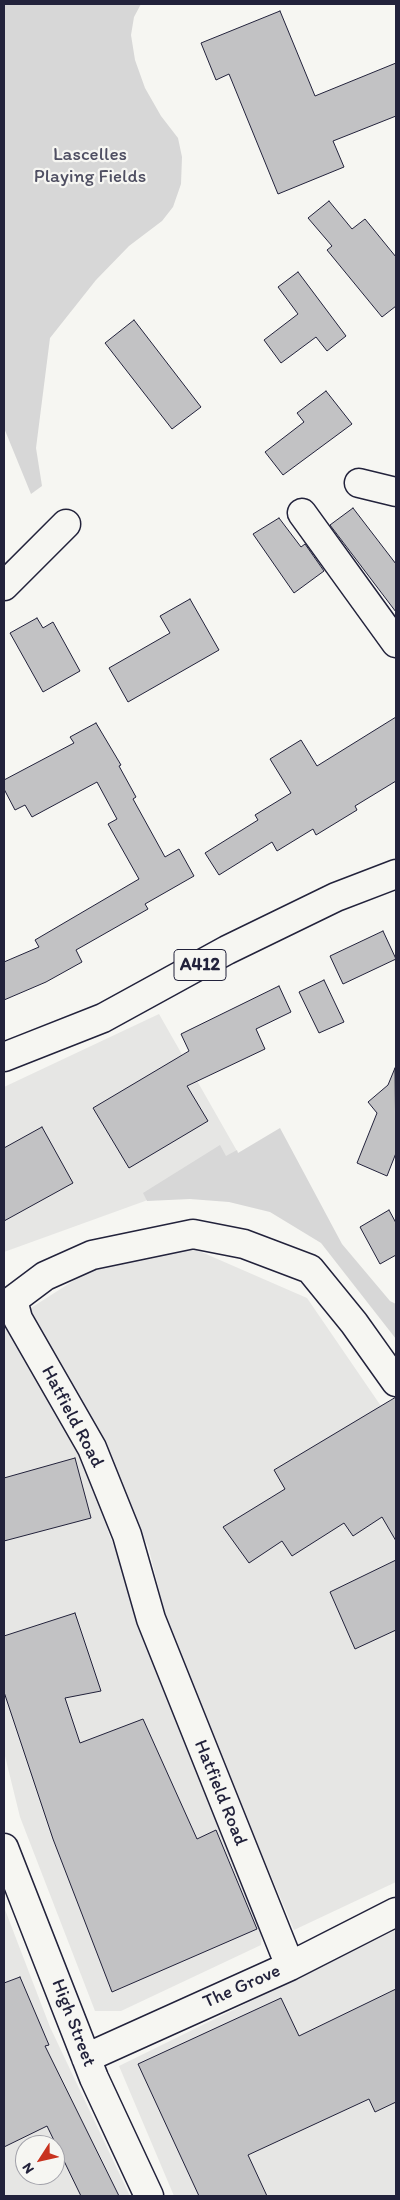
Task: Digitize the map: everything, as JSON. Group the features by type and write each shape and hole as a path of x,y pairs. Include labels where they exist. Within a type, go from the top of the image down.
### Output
{"street":[{"path":"359,483 396,492"},
{"path":"302,513 396,643"},
{"path":"4,586 66,524"},
{"name":"A412","path":"4,1057 103,1018 236,946 336,897 396,874"},
{"name":"Hatfield Road","path":"290,1966 151,1619 127,1535 92,1448 18,1319 13,1300 45,1276 92,1255 193,1234 244,1244 310,1269 354,1323 396,1382"},
{"name":"High Street","path":"4,1848 86,2058 149,2196"},
{"name":"The Grove","path":"86,2058 290,1966 396,1912"}],"shaded area":[{"path":"159,1014 237,1151 145,1201 4,1252 4,1087"},
{"path":"183,1244 307,1298 396,1428 396,1882 294,1930 173,1645 148,1546 20,1315 98,1265"},
{"path":"4,1313 85,1454 109,1534 263,1920 261,1945 121,2011 95,2011 20,1817 4,1752"},
{"path":"4,1907 50,2027 130,2196 4,2196"},
{"path":"396,1930 396,2196 174,2196 119,2066"}],"green space":[{"name":"Lascelles Playing Fields","path":"4,4 141,4 134,17 131,35 135,60 145,88 161,116 178,138 182,157 181,184 173,207 162,221 129,246 96,280 50,338 36,448 42,486 31,494 4,428"},
{"path":"280,1128 342,1244 390,1301 396,1304 396,1339 321,1243 270,1212 229,1202 190,1199 147,1201 143,1193 220,1145 226,1156 237,1150 238,1153"}],"building":[{"path":"280,11 315,96 396,63 396,116 333,141 344,167 278,194 229,74 216,80 201,43"},
{"path":"329,201 352,229 365,219 396,257 396,306 382,317 327,250 332,246 308,218"},
{"path":"298,272 346,336 327,351 316,337 281,363 264,340 298,314 278,287"},
{"path":"134,320 201,407 172,429 105,343"},
{"path":"326,391 352,424 283,475 265,452 304,422 297,413"},
{"path":"353,508 396,564 396,612 330,525"},
{"path":"279,518 301,547 305,544 324,571 294,593 253,534"},
{"path":"190,599 219,650 128,702 109,668 170,633 160,616"},
{"path":"37,618 43,628 53,622 80,671 43,692 10,633"},
{"path":"396,717 396,781 355,806 357,810 316,835 313,829 277,851 272,842 219,875 205,853 258,820 255,815 291,793 270,759 301,740 317,766"},
{"path":"96,723 121,765 119,766 136,797 133,799 165,857 179,849 194,876 145,904 148,909 76,950 82,962 46,982 4,1000 4,962 39,947 35,940 139,879 108,824 117,819 97,782 32,817 25,805 15,810 4,789 4,780 74,743 70,737"},
{"path":"383,931 396,959 343,984 330,956"},
{"path":"324,980 344,1022 319,1033 299,992"},
{"path":"279,986 291,1012 256,1029 265,1049 187,1086 208,1121 129,1168 93,1108 189,1051 181,1034"},
{"path":"395,1068 396,1153 387,1176 357,1163 377,1113 368,1102 388,1085"},
{"path":"42,1127 73,1183 4,1221 4,1148"},
{"path":"389,1210 396,1223 396,1255 380,1264 360,1227"},
{"path":"396,1397 396,1541 382,1517 353,1536 344,1523 292,1556 282,1541 249,1563 223,1527 285,1489 274,1470"},
{"path":"75,1458 91,1518 4,1541 4,1478"},
{"path":"396,1560 396,1630 355,1649 330,1592"},
{"path":"75,1613 101,1691 65,1698 80,1743 143,1719 197,1839 216,1830 257,1929 112,1992 53,1839 4,1692 4,1636"},
{"path":"20,1977 49,2045 45,2046 119,2196 81,2196 65,2163 65,2135 51,2135 47,2126 29,2135 15,2135 15,2142 4,2147 4,1983"},
{"path":"396,1989 396,2102 375,2112 369,2099 248,2155 267,2196 199,2196 138,2064 281,1998 299,2036"}]}
